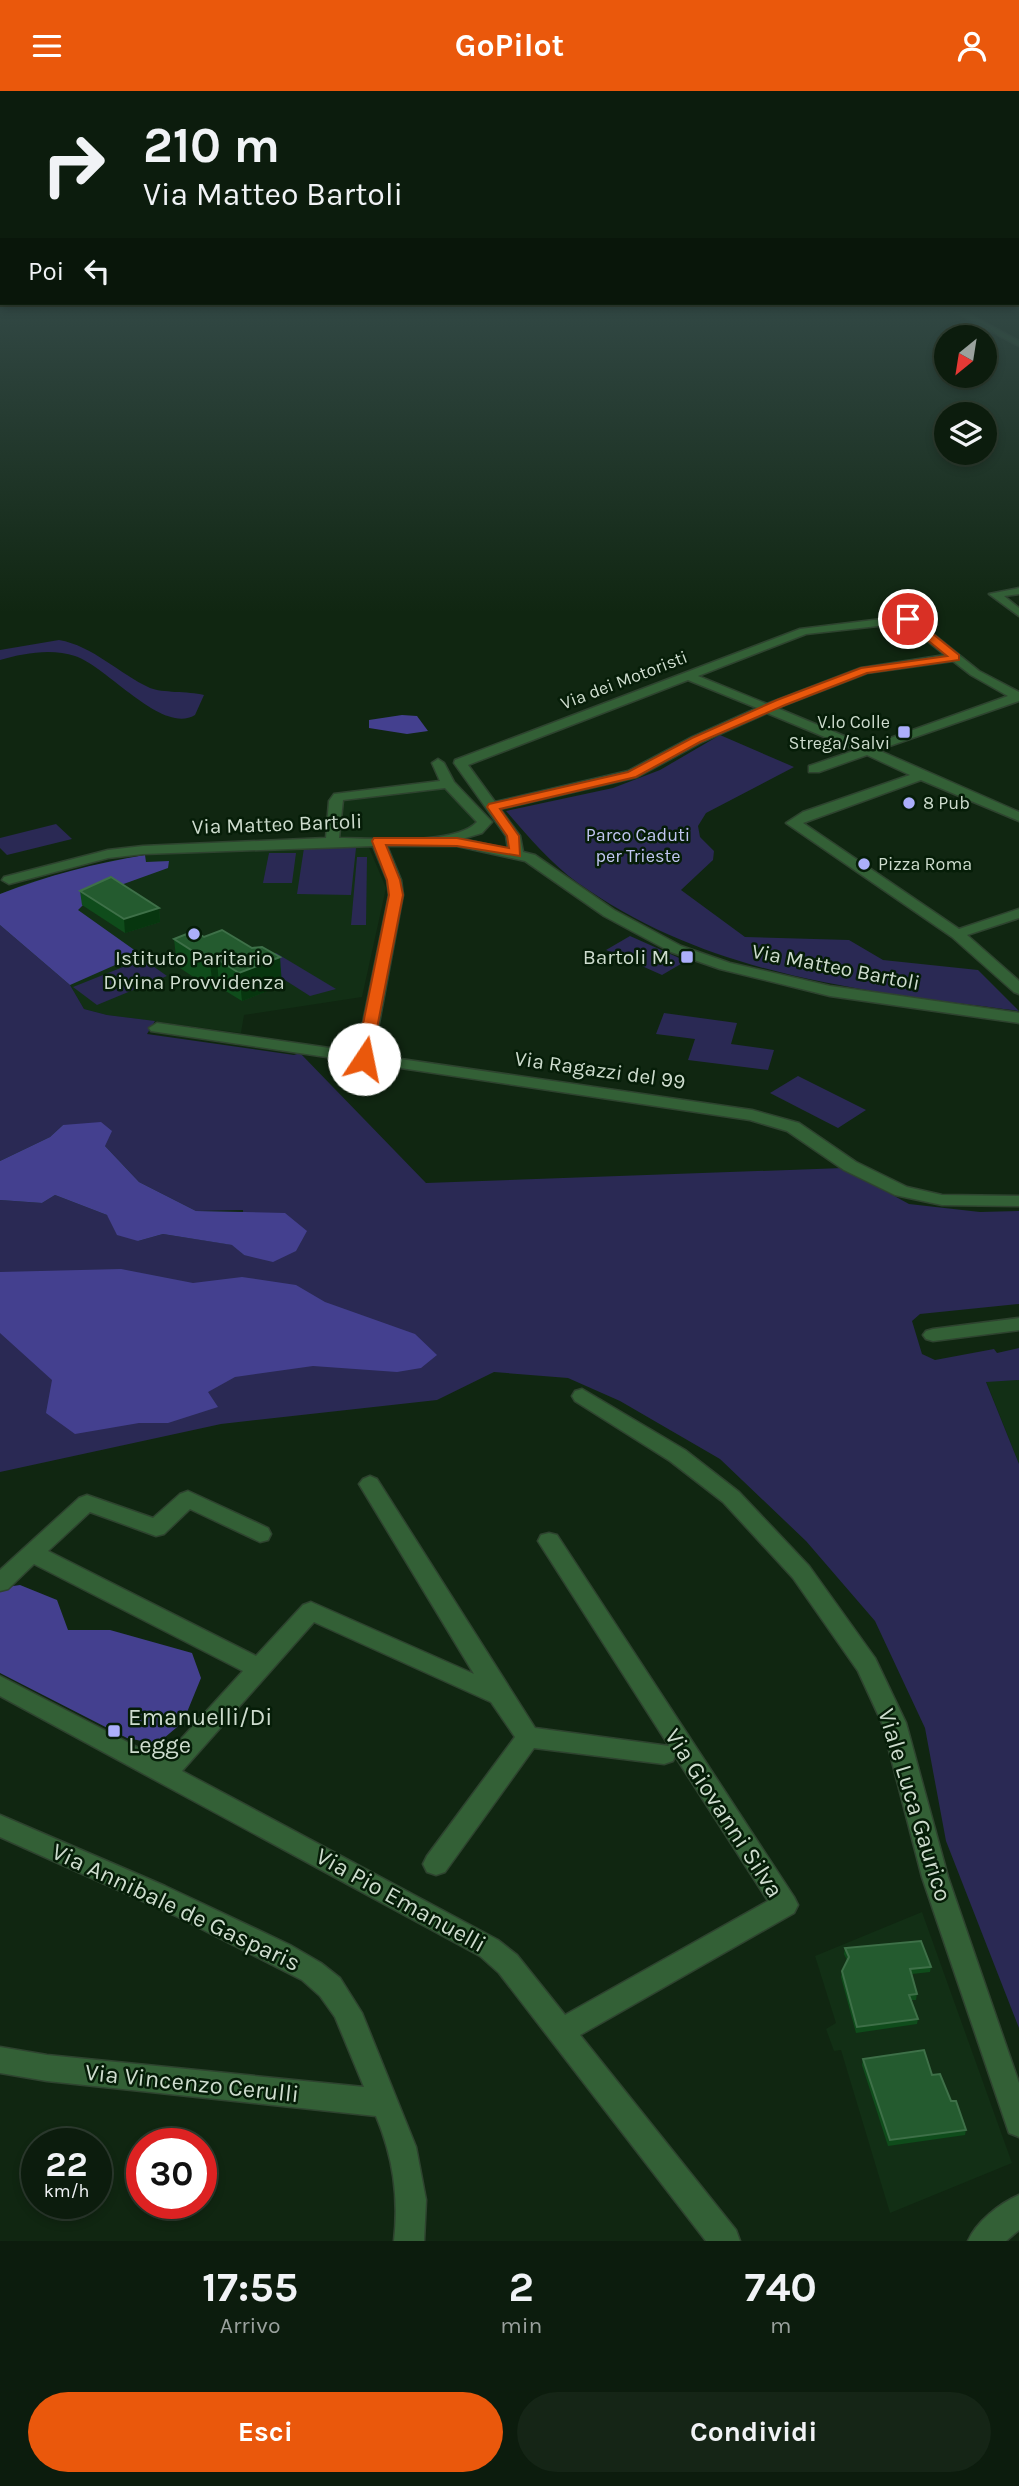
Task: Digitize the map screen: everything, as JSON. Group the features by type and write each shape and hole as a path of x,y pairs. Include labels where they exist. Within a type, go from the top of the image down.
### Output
{"street":[{"path":"1019,591 994,594 1019,613"},
{"path":"889,604 988,681 1019,696"},
{"name":"Via dei Motoristi","path":"516,854 513,836 460,763 806,631 908,619"},
{"path":"493,807 632,774 696,740 872,668 956,657"},
{"path":"689,676 1019,817"},
{"path":"814,769 1019,696"},
{"path":"438,763 447,783 481,815 485,824 474,832 441,841"},
{"path":"921,776 793,823 957,934 1019,989"},
{"path":"332,842 336,801 339,797 447,783"},
{"path":"364,1059 396,895 394,880 378,841"},
{"name":"Via Matteo Bartoli","path":"9,880 108,854 143,850 332,842 441,841 516,854 542,866 610,913 666,944 699,958 762,977 830,991 1019,1018"},
{"path":"957,934 1019,913"},
{"name":"Via Ragazzi del 99","path":"157,1028 760,1117 804,1133 850,1166 901,1191 942,1200 1019,1201"},
{"path":"933,1335 1019,1324"},
{"name":"Viale Luca Gaurico","path":"582,1396 690,1464 729,1495 781,1550 856,1648 878,1686 894,1723 934,1875 1019,2123"},
{"path":"370,1484 528,1737 664,1754"},
{"path":"0,1583 87,1503 156,1528 188,1499 260,1534"},
{"name":"Via Giovanni Silva","path":"549,1541 785,1905 561,2032"},
{"path":"32,1553 260,1669"},
{"path":"166,1773 311,1611 500,1696"},
{"name":"Via Pio Emanuelli","path":"0,1685 482,1943 508,1964 725,2241"},
{"path":"436,1864 528,1737"},
{"name":"Via Annibale de Gasparis","path":"0,1826 169,1900 313,1973 329,1986 342,2004 385,2103 411,2178 412,2220 409,2241"},
{"name":"Via Vincenzo Cerulli","path":"0,2060 385,2103"},
{"path":"983,2241 1019,2210"}],"shaded area":[{"path":"402,715 417,716 428,731 407,734 369,728 369,720"},
{"path":"447,786 477,817 478,827 440,839 336,840 341,798"},
{"name":"Istituto Paritario Divina Provvidenza","path":"368,845 386,888 362,997 244,1015 241,1033 107,1015 84,1009 70,985 0,925 0,894 27,883 114,860 164,853"},
{"path":"145,855 146,862 169,861 168,868 93,895 78,910 140,954 70,985 0,925 0,894 71,871"},
{"path":"101,1122 112,1131 105,1146 139,1182 196,1211 285,1213 307,1231 296,1251 273,1262 244,1255 232,1245 163,1234 138,1241 117,1235 107,1215 55,1195 42,1203 0,1200 0,1161 50,1137 63,1125"},
{"path":"121,1269 193,1283 242,1277 296,1285 325,1302 415,1334 437,1355 421,1368 397,1372 313,1366 235,1377 208,1392 218,1407 168,1423 139,1423 75,1434 46,1413 52,1380 0,1333 0,1272"},
{"path":"1019,1380 1019,1464 986,1381"},
{"path":"20,1585 57,1600 68,1630 110,1630 192,1653 201,1678 183,1722 157,1744 127,1738 0,1673 0,1588"},
{"path":"922,1912 1012,2163 890,2213 841,2050 834,2051 826,2029 836,2023 815,1956"}],"green space":[{"path":"59,640 83,648 150,688 204,695 195,715 182,719 167,716 75,656 38,652 0,660 0,650"},
{"name":"Parco Caduti per Trieste","path":"720,735 794,767 706,813 698,826 700,837 714,851 713,860 681,890 745,937 849,940 883,960 978,970 1019,1011 903,996 790,975 735,960 681,940 628,915 578,883 549,858 506,811 613,788 660,770"},
{"path":"56,824 72,839 7,855 0,848 0,838"},
{"path":"304,848 356,848 351,895 297,894"},
{"path":"269,853 296,853 292,883 263,883"},
{"path":"357,857 367,857 366,925 351,925"},
{"path":"0,925 70,985 84,1009 155,1021 147,1034 294,1055 300,1053 426,1183 843,1168 909,1204 980,1212 1019,1211 1019,1304 920,1314 912,1321 922,1354 935,1360 994,1349 997,1353 1019,1348 1019,1380 986,1382 1019,1464 1019,2028 946,1841 925,1728 875,1621 806,1541 720,1459 620,1401 568,1378 494,1372 437,1400 221,1424 0,1472 0,1200 42,1203 55,1195 107,1215 138,1241 163,1234 233,1245 244,1255 243,1210 196,1211 139,1182 105,1146 63,1125 50,1137 0,1161"},
{"path":"630,936 686,961 662,975 606,950"},
{"path":"276,953 336,989 310,996 255,961"},
{"path":"143,959 167,976 97,1005 73,987"},
{"path":"664,1013 737,1023 731,1044 774,1050 768,1070 688,1060 695,1039 656,1034"},
{"path":"798,1076 866,1110 838,1128 770,1093"}],"building":[{"path":"111,877 159,908 124,919 80,891"},
{"path":"222,930 252,948 262,947 280,957 239,973 217,959 210,962 174,939 194,931 204,937"},
{"path":"921,1941 931,1967 910,1969 917,1994 909,1995 918,2019 857,2027 842,1971 849,1957 845,1948"},
{"path":"924,2050 932,2075 940,2074 951,2101 956,2101 966,2130 890,2140 863,2059"}],"place":[{"name":"V.lo Colle Strega/Salvi","path":"904,732"},
{"name":"8 Pub","path":"909,803"},
{"name":"Pizza Roma","path":"864,864"},
{"name":"Istituto Paritario Divina Provvidenza","path":"194,934"},
{"name":"Bartoli M.","path":"687,957"},
{"name":"Emanuelli/Di Legge","path":"114,1731"}],"route":[{"path":"364,1059 396,895 394,880 378,841 457,842 516,854 513,836 493,807 632,774 650,767 696,740 781,702 864,670 956,657 908,619"}]}
